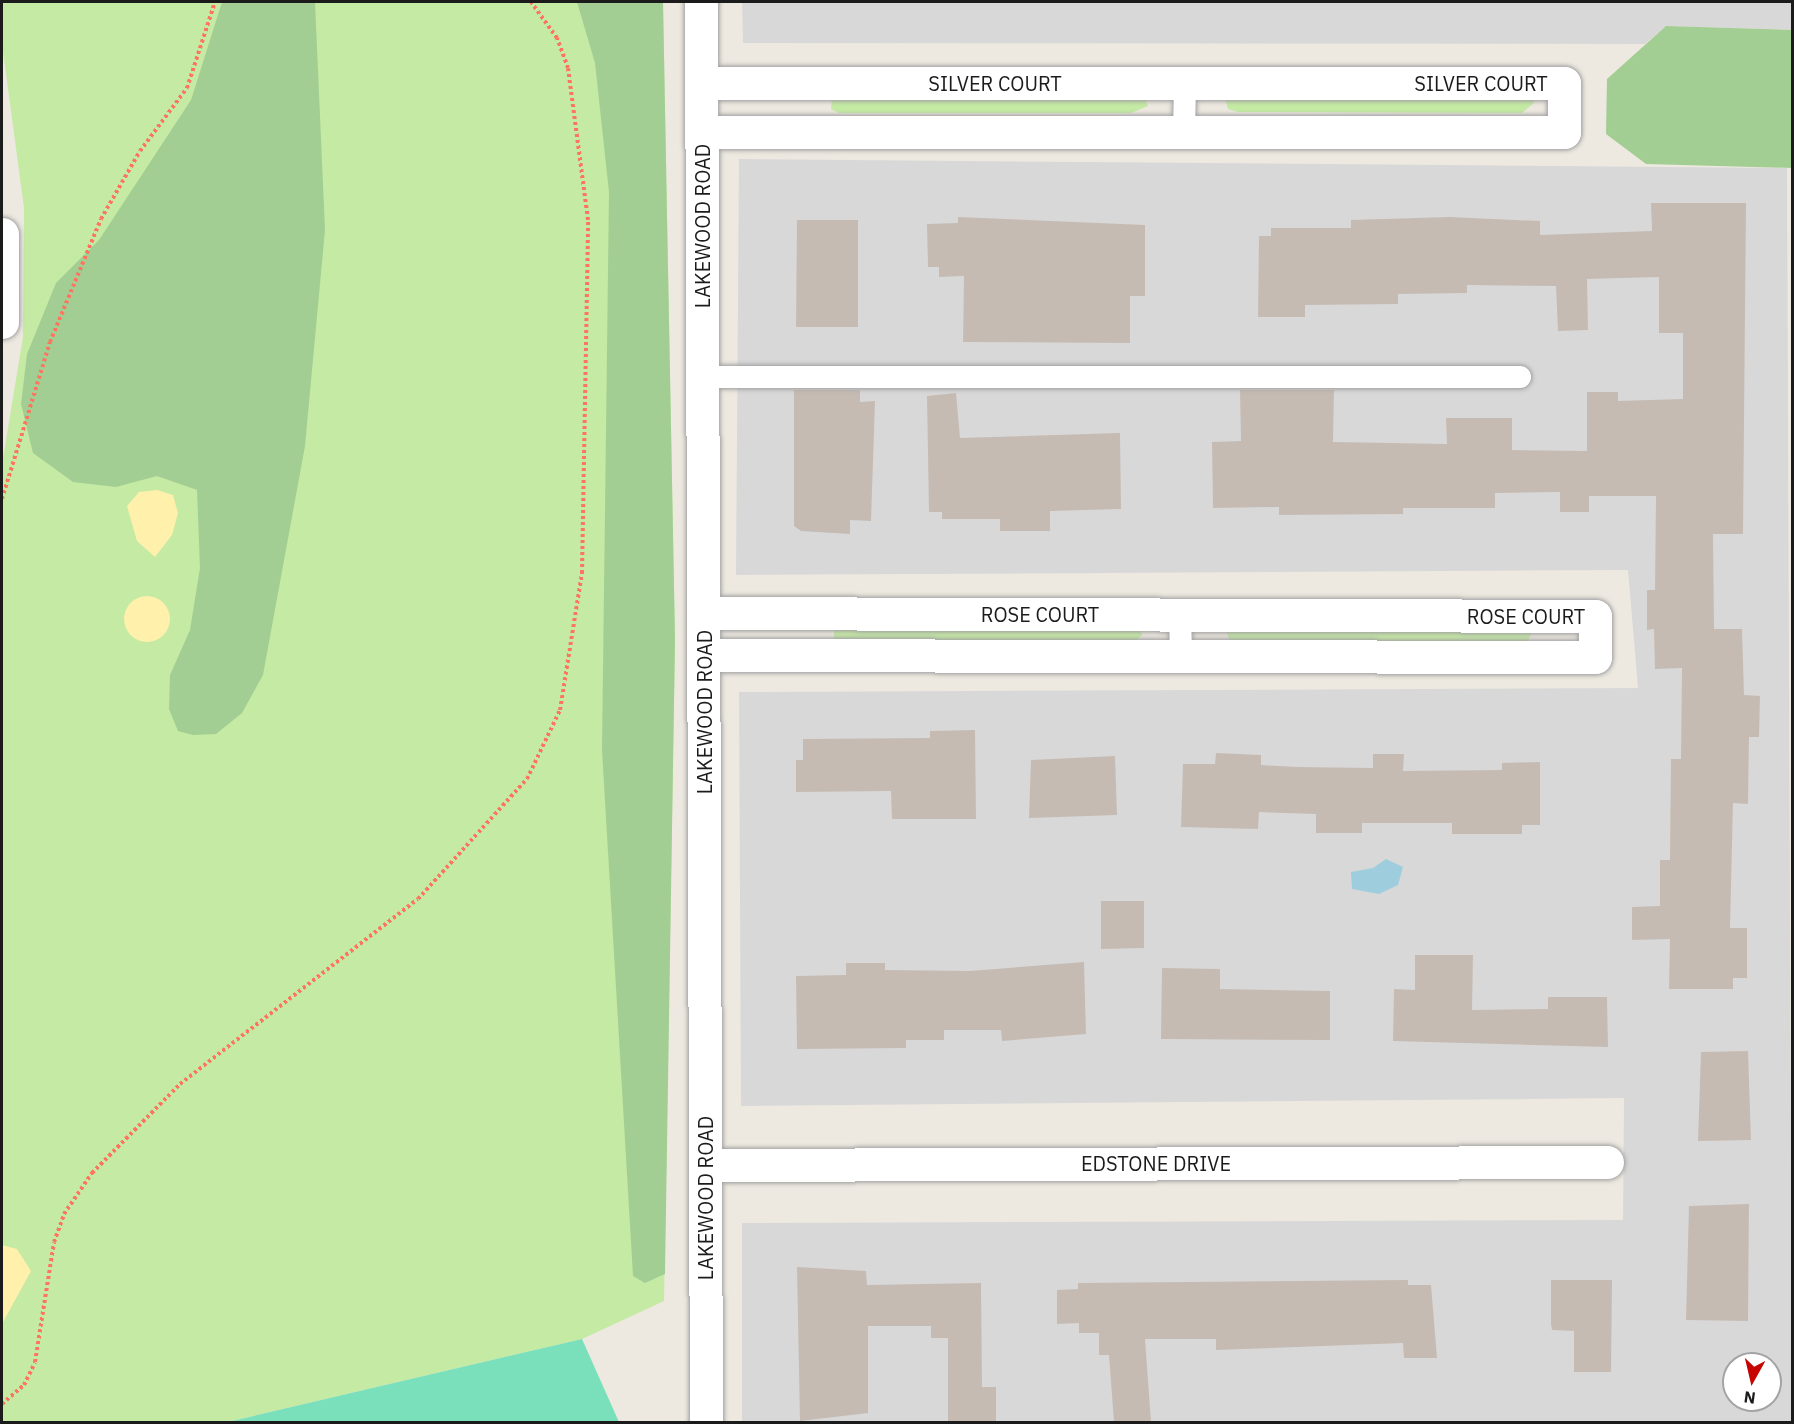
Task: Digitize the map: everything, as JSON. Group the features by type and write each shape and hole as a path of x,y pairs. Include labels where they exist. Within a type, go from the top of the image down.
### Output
{"street":[{"name":"LAKEWOOD ROAD","path":"701,2 706,1422"},
{"name":"SILVER COURT","path":"702,83 1564,83 1564,132 702,132"},
{"path":"2,234 2,322"},
{"name":"ROSE COURT","path":"704,613 1595,616 1595,657 704,655"},
{"name":"EDSTONE DRIVE","path":"705,1165 1607,1162"}],"lane":[{"path":"1184,132 1185,83"},
{"path":"703,378 1520,377"},
{"path":"1180,614 1181,656"}],"path":[{"path":"2,499 50,342 101,219 140,151 187,88 215,2"},
{"path":"2,1404 24,1385 34,1362 54,1242 64,1214 92,1173 180,1084 418,899 527,779 560,710 582,573 588,220 568,68 557,38 531,2"}],"shaded area":[{"path":"742,2 1792,2 1792,30 1666,26 1645,44 743,43"},
{"path":"739,159 1787,168 1792,1422 742,1422 742,1223 1623,1220 1624,1098 741,1106 739,692 1638,688 1628,570 736,575"}],"green space":[{"path":"2,2 663,2 675,640 664,1301 582,1339 232,1421 2,1422 2,464 23,337 24,208 2,44"},
{"path":"222,2 315,2 325,230 305,446 263,675 242,713 216,734 193,735 178,731 169,709 170,675 190,630 200,568 197,490 157,476 116,487 73,482 33,453 21,404 27,354 56,283 99,240 191,100"},
{"path":"577,2 663,2 675,640 665,1274 645,1283 633,1276 602,750 609,192 595,63"},
{"path":"1666,26 1792,30 1792,168 1646,164 1606,134 1607,79"},
{"path":"832,98 1145,98 1148,106 1131,113 839,113 831,109"},
{"path":"1225,98 1533,99 1534,103 1522,113 1238,112 1228,109"},
{"path":"834,627 1141,629 1142,635 1137,640 834,640"},
{"path":"1226,630 1532,631 1528,641 1230,641"},
{"path":"582,1339 619,1422 232,1422 232,1421"}],"sand":[{"path":"157,490 173,495 178,513 172,535 155,557 137,541 127,506 139,492"},
{"path":"147,596 163,603 170,619 163,635 147,642 131,635 124,619 131,603"},
{"path":"2,1245 17,1249 31,1271 2,1324"}],"water":[{"path":"1386,859 1403,867 1398,885 1379,894 1352,889 1351,872 1373,868"}],"building":[{"path":"1651,203 1746,203 1743,534 1713,534 1714,629 1742,629 1744,695 1760,696 1759,737 1749,737 1748,804 1733,803 1730,928 1747,928 1747,978 1733,978 1733,989 1669,989 1670,939 1632,940 1632,907 1660,906 1660,860 1670,860 1671,759 1681,759 1682,668 1655,669 1654,629 1647,630 1647,590 1655,590 1656,496 1589,496 1589,512 1560,512 1560,492 1495,493 1495,508 1403,508 1403,514 1279,515 1279,507 1213,508 1212,442 1241,441 1240,390 1334,390 1333,442 1447,444 1446,418 1512,418 1512,450 1587,451 1587,392 1618,392 1618,401 1683,399 1683,333 1659,333 1659,277 1587,279 1588,330 1558,331 1556,286 1467,285 1467,293 1398,294 1398,304 1305,305 1305,317 1258,317 1259,236 1271,236 1271,228 1351,228 1351,220 1449,217 1540,221 1540,235 1652,231"},
{"path":"958,217 1145,225 1145,296 1130,296 1130,343 963,342 964,276 939,277 939,267 928,267 927,224 958,223"},
{"path":"797,220 858,220 858,327 796,327"},
{"path":"794,390 860,390 860,402 875,401 871,521 850,520 850,534 801,531 794,526"},
{"path":"956,393 960,438 1120,433 1121,509 1050,511 1050,531 1000,531 1000,519 942,519 942,512 929,512 927,396"},
{"path":"975,730 976,819 892,819 891,791 796,792 796,760 803,760 803,739 930,738 930,731"},
{"path":"1216,753 1261,755 1261,765 1373,768 1373,754 1404,754 1403,771 1502,770 1502,763 1540,762 1540,825 1522,825 1522,834 1452,834 1452,823 1362,823 1362,833 1316,833 1316,814 1259,812 1258,829 1181,827 1183,764 1215,764"},
{"path":"1115,756 1117,815 1029,818 1031,760"},
{"path":"1101,901 1144,901 1144,948 1101,949"},
{"path":"1415,955 1473,955 1472,1010 1548,1009 1548,997 1607,997 1608,1047 1393,1041 1394,989 1415,990"},
{"path":"1084,962 1086,1034 1002,1041 1001,1030 944,1030 944,1040 906,1040 906,1048 797,1049 796,976 846,975 846,963 885,963 885,970 970,971"},
{"path":"1162,968 1220,969 1220,989 1330,991 1330,1040 1161,1039"},
{"path":"1748,1051 1751,1140 1698,1141 1701,1052"},
{"path":"1749,1204 1748,1321 1686,1320 1689,1206"},
{"path":"797,1267 866,1271 867,1285 981,1283 982,1387 996,1387 996,1422 948,1422 948,1338 931,1338 931,1326 868,1326 868,1413 800,1421"},
{"path":"1408,1280 1408,1285 1431,1285 1437,1358 1404,1358 1403,1343 1216,1350 1216,1339 1145,1339 1151,1422 1114,1422 1109,1355 1099,1355 1099,1333 1079,1333 1079,1323 1057,1324 1057,1290 1078,1289 1078,1283"},
{"path":"1551,1280 1612,1280 1611,1372 1574,1372 1574,1331 1552,1330"}]}
